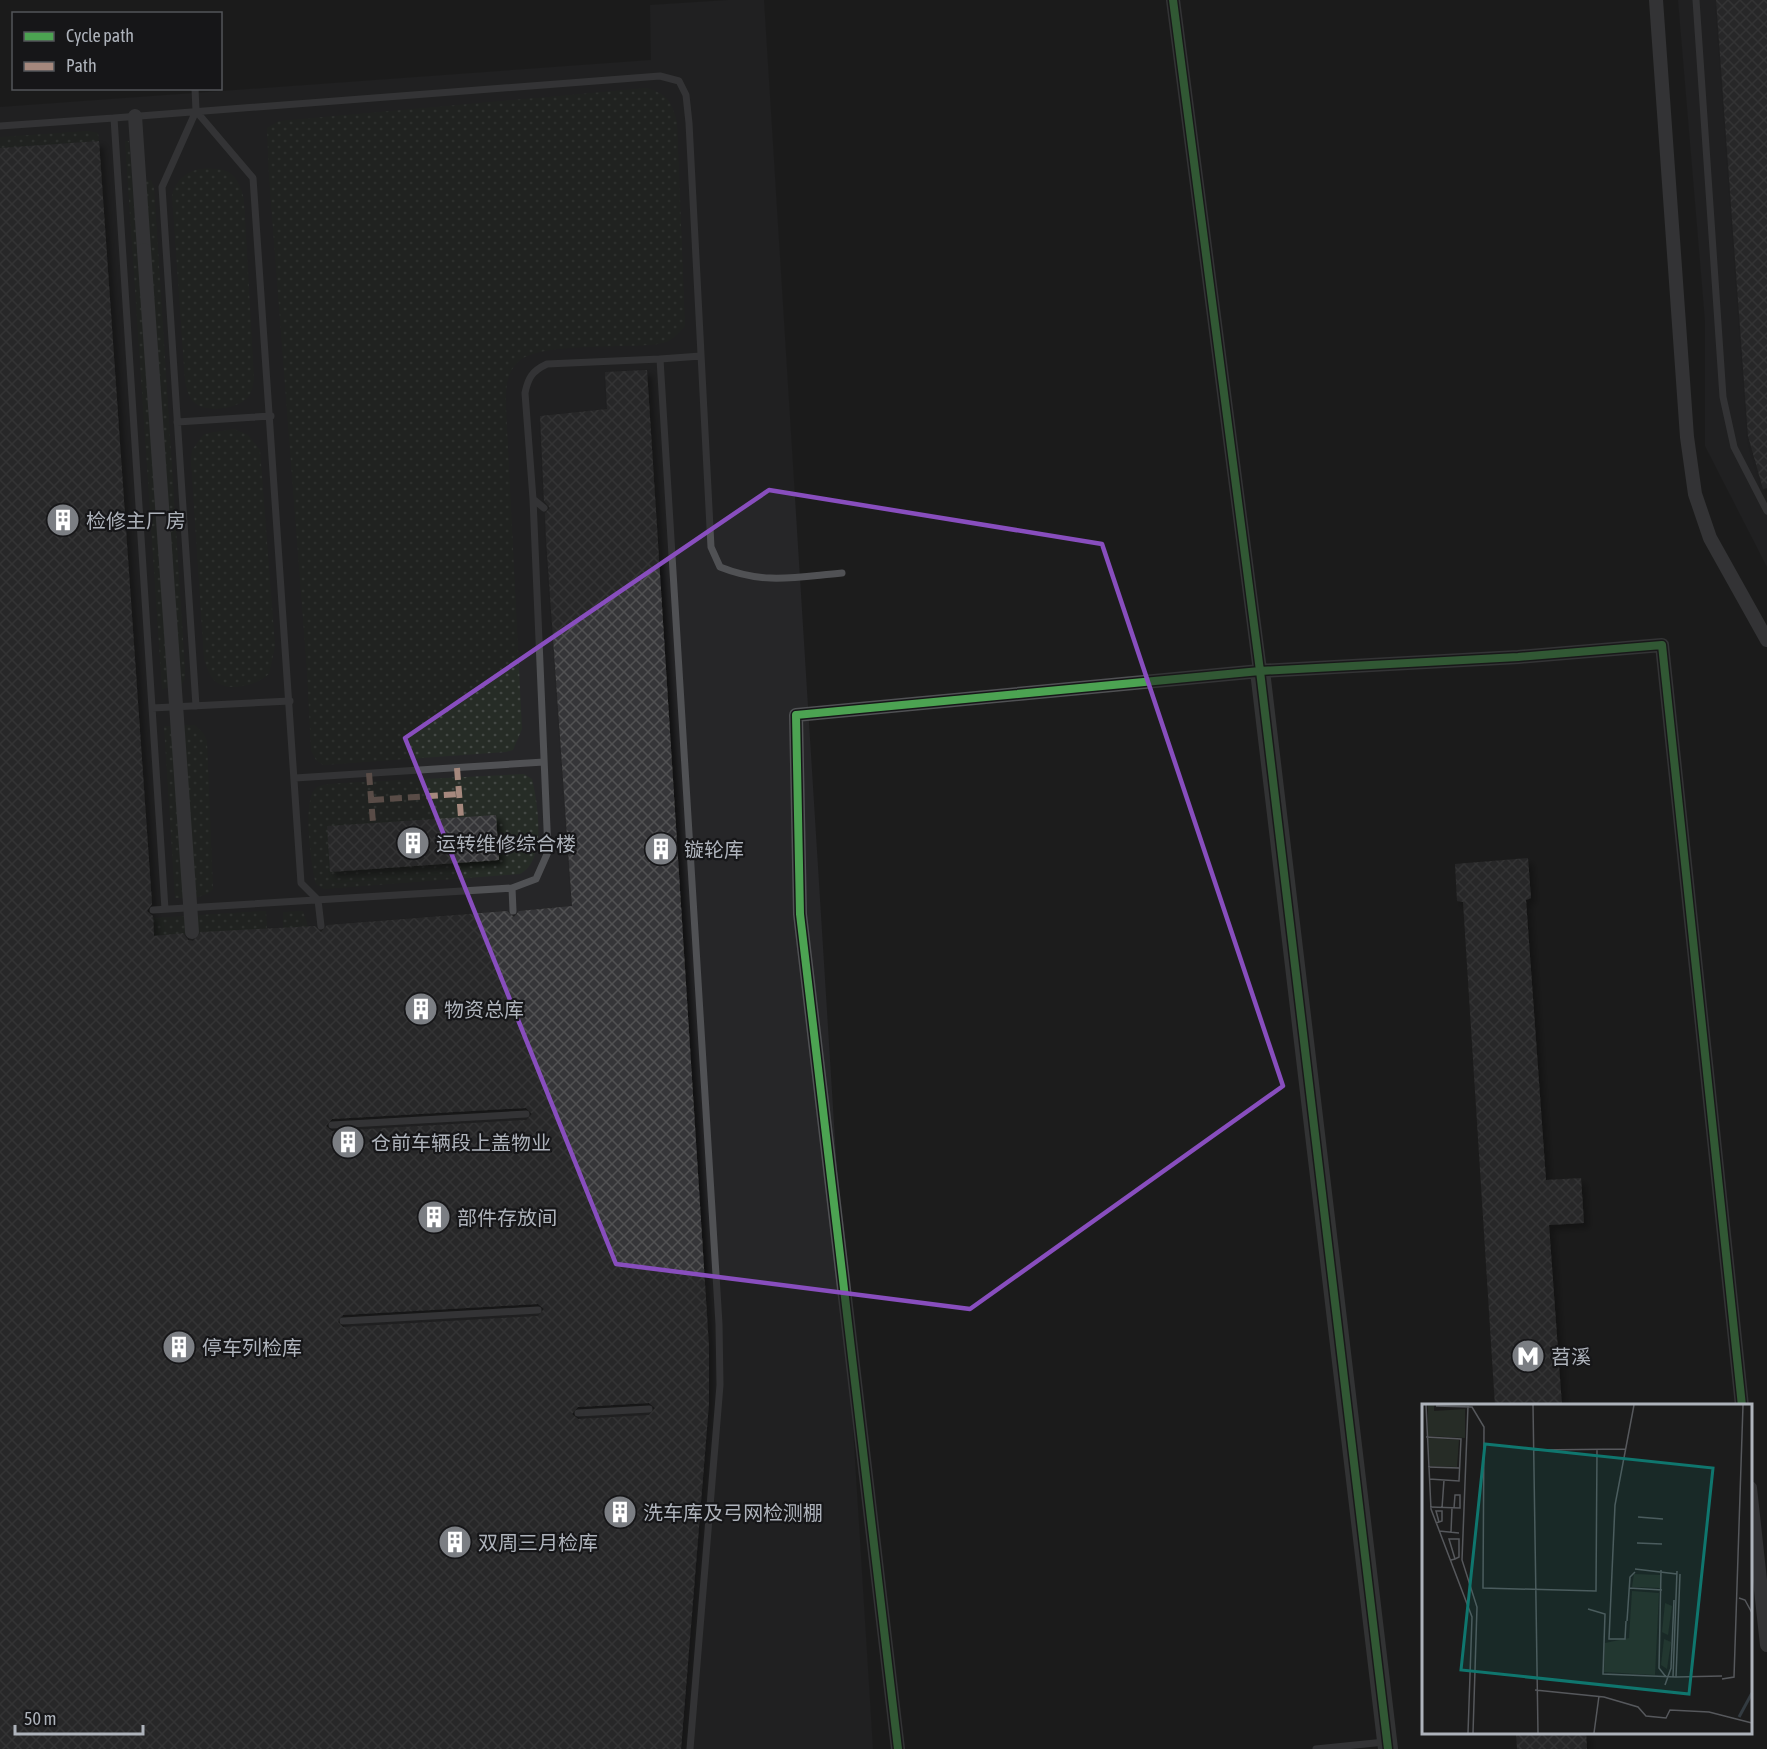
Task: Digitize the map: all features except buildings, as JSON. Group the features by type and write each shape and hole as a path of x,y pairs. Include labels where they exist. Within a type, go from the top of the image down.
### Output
{"street":[{"path":"1173,0 1260,671 1387,1745"},
{"path":"1656,0 1687,437 1695,494 1710,538 1767,640"},
{"path":"135,116 192,932"},
{"path":"898,1749 800,914 796,715 1260,671 1518,657 1662,645 1742,1404"},
{"path":"1752,1506 1767,1645"}],"lane":[{"path":"1696,0 1725,407 1734,447 1767,511"},
{"path":"0,126 660,76 679,81 686,95 689,123 711,547 720,567 746,577 776,579 842,573"},
{"path":"195,90 196,111 162,187 196,706"},
{"path":"196,111 253,178 301,883 318,900 321,926"},
{"path":"114,118 165,909"},
{"path":"153,910 512,888 536,879 548,852 533,499 525,393 528,380 535,369 547,364 701,356"},
{"path":"660,358 719,1324 720,1385 690,1749"},
{"path":"177,422 271,416"},
{"path":"533,499 544,507"},
{"path":"152,708 290,700"},
{"path":"295,778 544,762"},
{"path":"512,888 513,911"},
{"path":"332,1125 526,1114"},
{"path":"344,1321 538,1311"},
{"path":"578,1413 649,1408"},
{"path":"1316,1749 1387,1745"}],"highlighted area":[{"path":"769,490 1102,544 1283,1086 970,1309 616,1264 405,738"}],"shaded area":[{"path":"764,0 873,1749 0,1749 0,107 651,60 650,5"},
{"path":"1678,0 1767,0 1767,567 1705,446 1705,321"},
{"path":"647,88 668,100 677,122 685,326 672,339 663,343 544,351 528,356 517,363 510,373 506,407 522,729 513,750 323,765 316,760 311,750 267,128 279,121"},
{"path":"88,131 98,133 99,141 0,148 0,137"},
{"path":"125,141 129,141 138,258 150,256 145,181 151,180 154,187 185,670 185,679 181,685 162,689"},
{"path":"199,169 224,170 234,176 244,199 254,379 248,397 243,401 230,407 214,409 195,403 189,396 185,381 172,195 181,178"},
{"path":"234,429 248,435 260,450 275,646 269,674 250,684 228,687 215,681 204,659 191,461 192,450 204,434"},
{"path":"195,725 207,741 213,889 200,896 175,898 164,726"},
{"path":"524,774 532,779 538,831 534,857 529,867 520,874 324,889 316,884 310,849 309,805 312,794 319,786"},
{"path":"266,911 267,929 154,936 153,918"},
{"path":"303,911 308,927 283,928 283,912"}],"marked path":[{"path":"457,768 461,817"},
{"path":"369,773 373,823"},
{"path":"372,800 459,794"}],"cycle path":[{"path":"1173,0 1260,671 1388,1749"},
{"path":"898,1749 800,914 796,715 1260,671 1518,657 1662,645 1742,1404"}],"place":[{"name":"检修主厂房","path":"63,520"},
{"name":"运转维修综合楼","path":"413,843"},
{"name":"镟轮库","path":"661,849"},
{"name":"物资总库","path":"421,1009"},
{"name":"仓前车辆段上盖物业","path":"348,1142"},
{"name":"部件存放间","path":"434,1217"},
{"name":"停车列检库","path":"179,1347"},
{"name":"苕溪","path":"1528,1356"},
{"name":"洗车库及弓网检测棚","path":"620,1512"},
{"name":"双周三月检库","path":"455,1542"}]}
